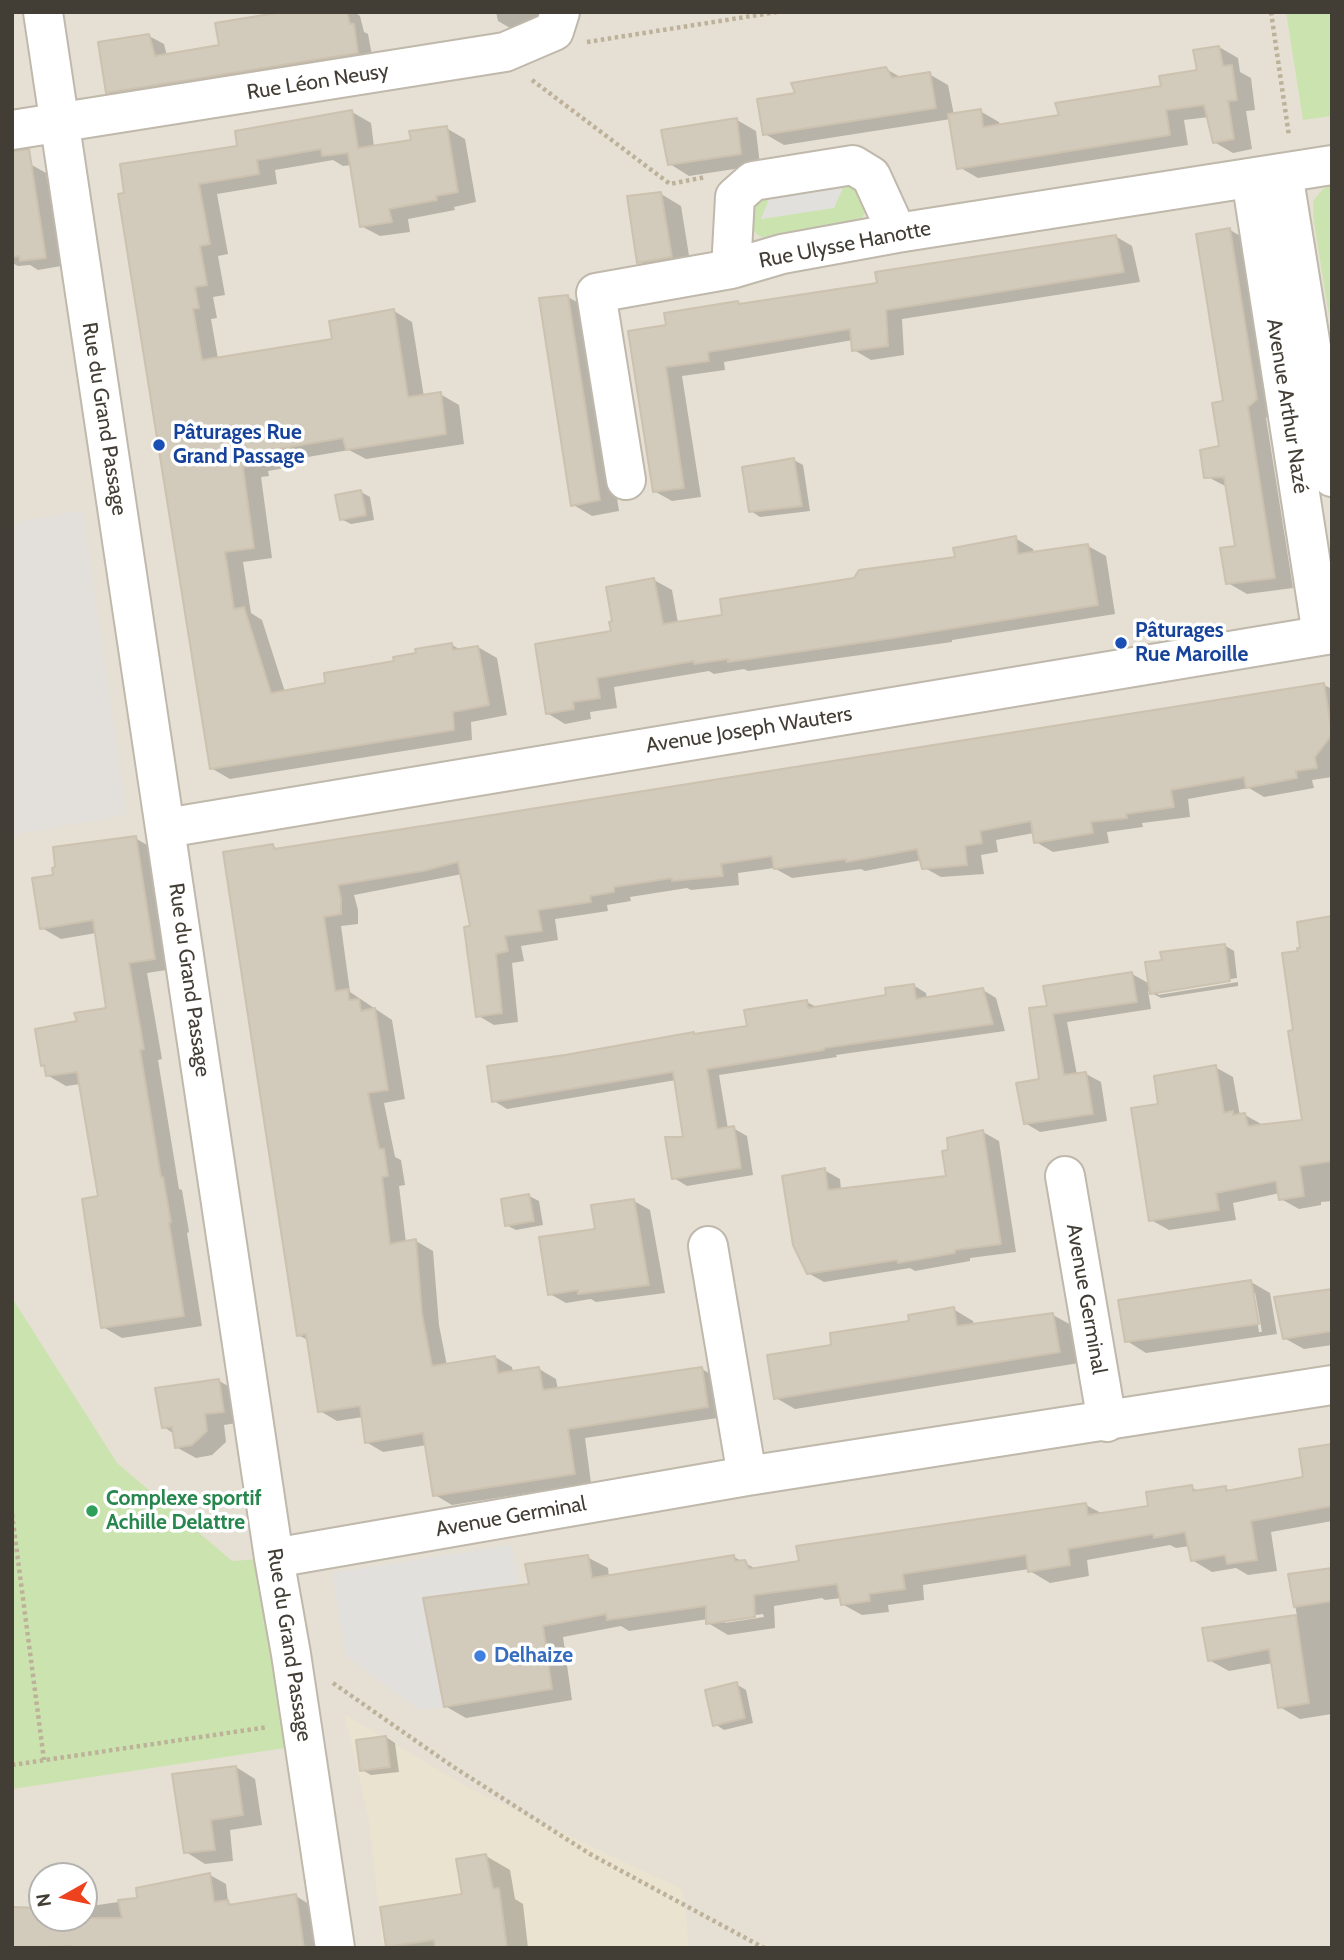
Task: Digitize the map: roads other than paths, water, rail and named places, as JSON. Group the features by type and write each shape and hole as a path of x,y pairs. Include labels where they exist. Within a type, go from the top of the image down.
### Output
{"street":[{"name":"Rue du Grand Passage","path":"43,12 274,1558 335,1948"},
{"name":"Rue Léon Neusy","path":"12,130 505,52 557,21"},
{"name":"Rue Ulysse Hanotte","path":"626,480 596,293 731,269 782,254 1274,163 1332,166"},
{"name":"Avenue Arthur Nazé","path":"1274,163 1332,477"},
{"name":"Avenue Arthur Nazé","path":"1274,163 1327,635"},
{"path":"731,269 736,197 753,181 853,165 871,176 897,233"},
{"name":"Avenue Joseph Wauters","path":"166,828 1327,635"},
{"name":"Avenue Germinal","path":"1065,1176 1107,1422"},
{"path":"708,1246 747,1476"},
{"name":"Avenue Germinal","path":"274,1558 747,1476 1332,1385"}],"place":[{"name":"Pâturages Rue Grand Passage","path":"159,445"},
{"name":"Pâturages Rue Maroille","path":"1121,643"},
{"name":"Complexe sportif Achille Delattre","path":"92,1511"},
{"name":"Delhaize","path":"480,1656"}]}
